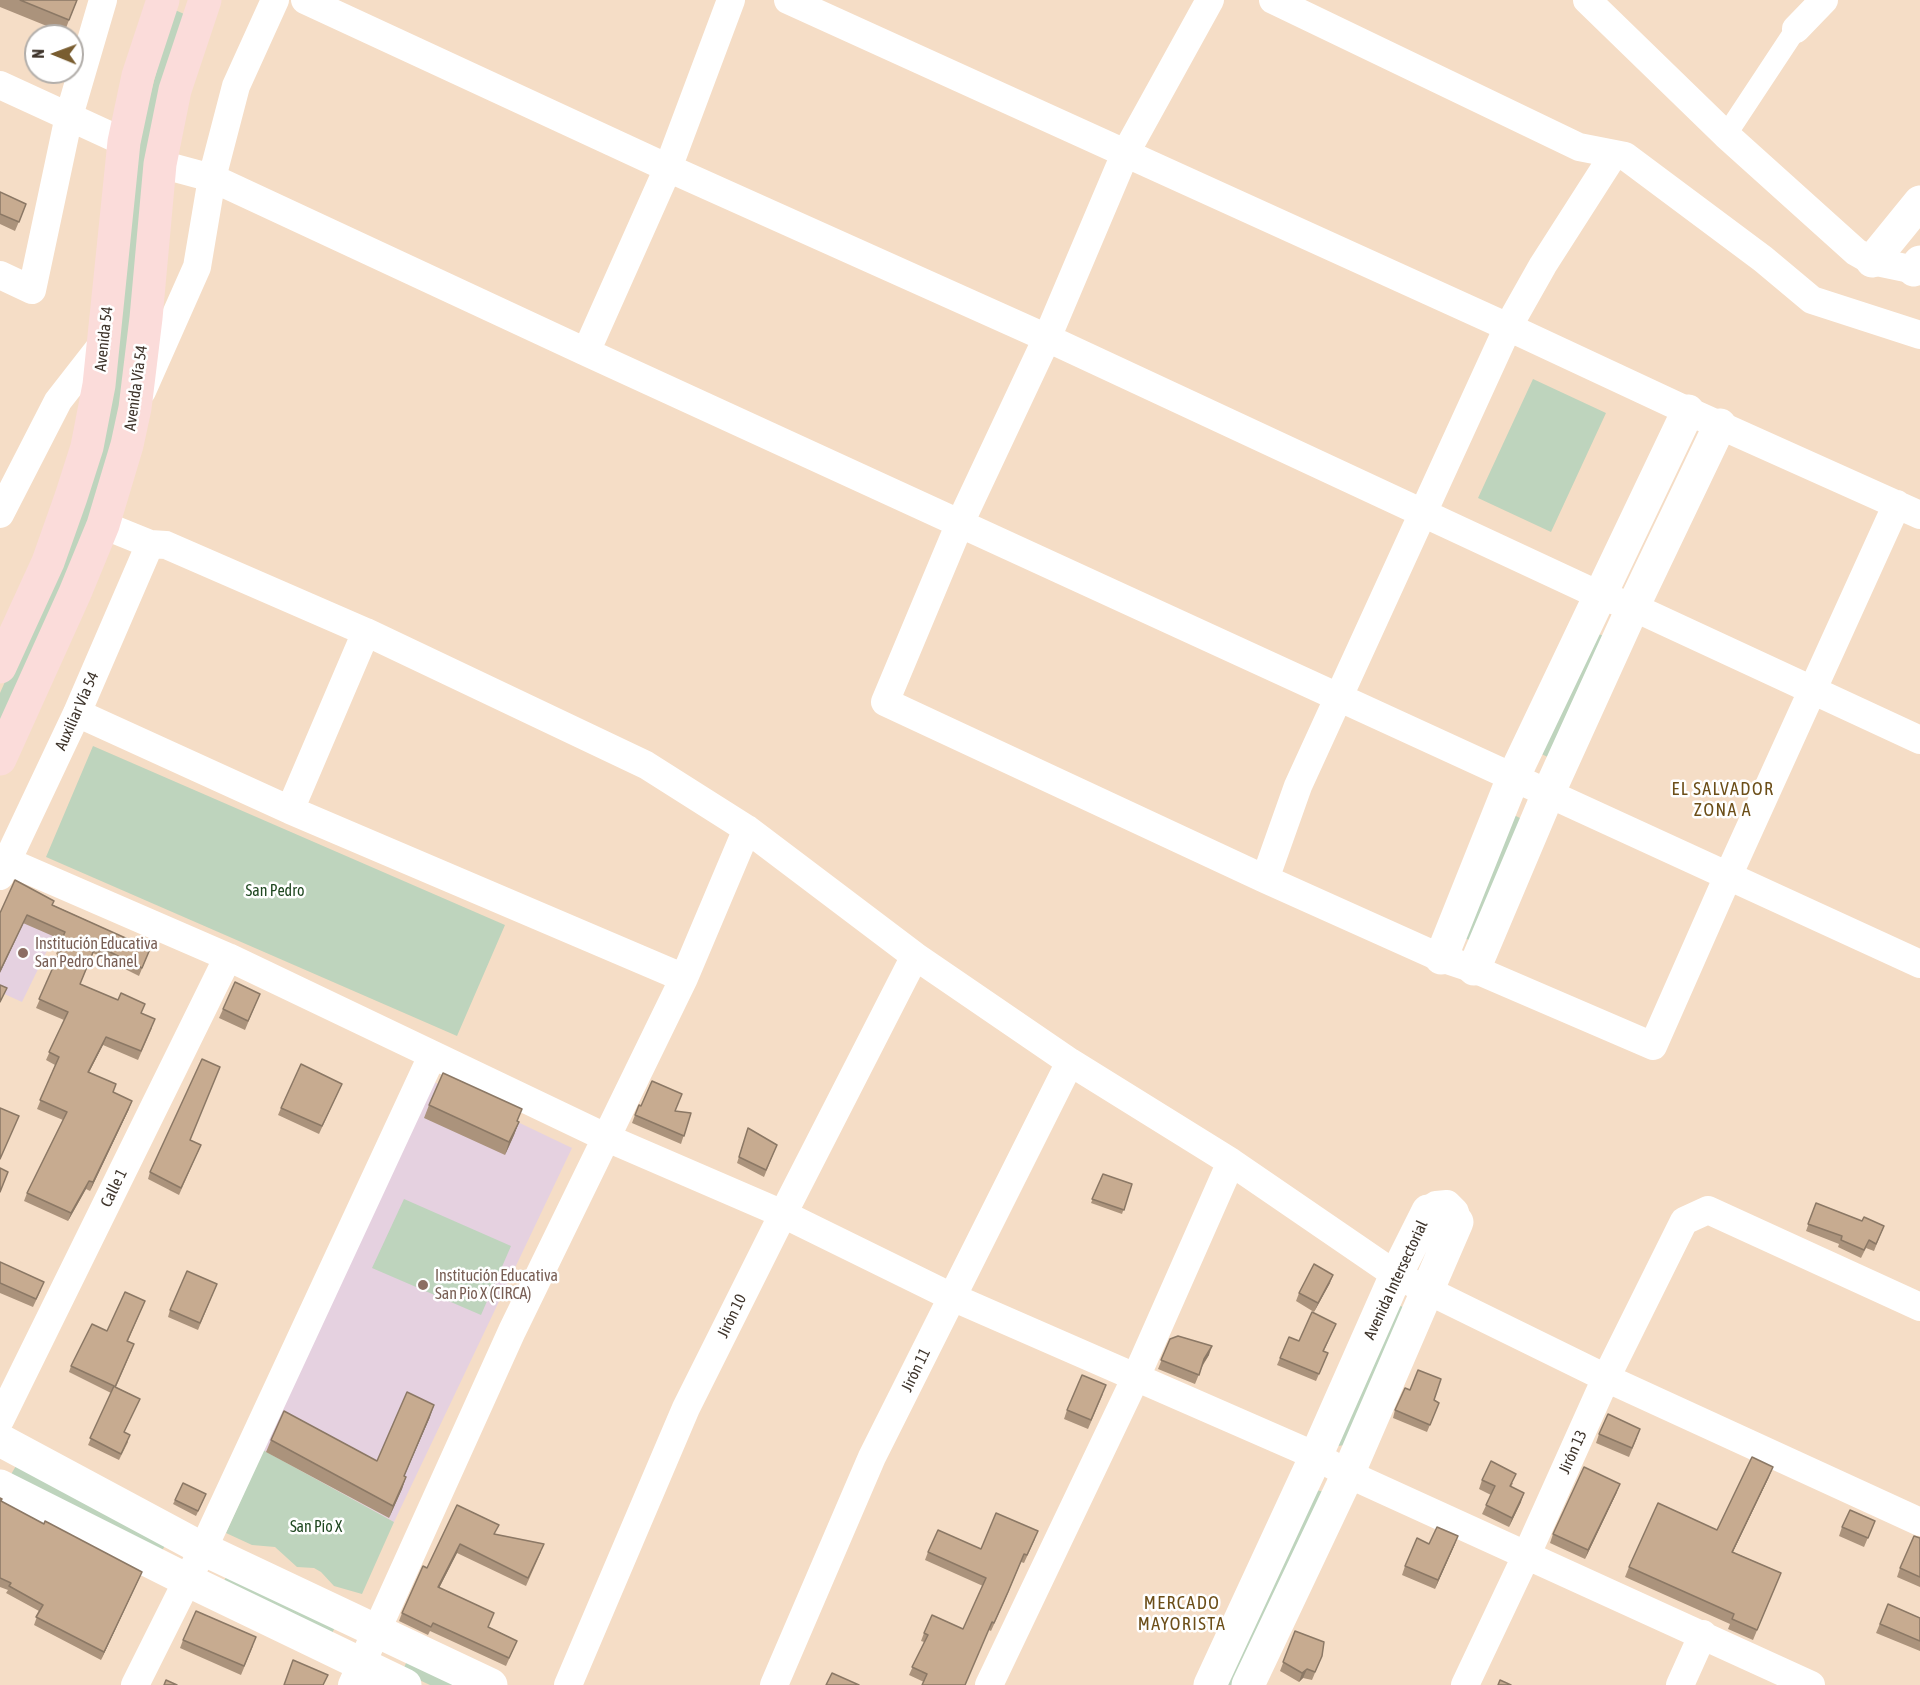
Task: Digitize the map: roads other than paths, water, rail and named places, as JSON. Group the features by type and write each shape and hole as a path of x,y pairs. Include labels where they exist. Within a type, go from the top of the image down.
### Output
{"main road":[{"name":"Avenida 54","path":"0,667 48,562 71,497 92,424 104,342 124,142 138,76 163,0"},
{"name":"Avenida Vía 54","path":"0,759 103,525 127,446 135,408 146,318 160,164 175,90 204,0"}],"street":[{"path":"0,275 32,290 69,116 103,0"},
{"path":"135,408 197,267 212,178 236,86 274,0"},
{"path":"305,0 668,168 1047,338 1599,595 1633,607 1920,740"},
{"path":"586,352 668,168 731,0"},
{"path":"789,0 1125,154 1508,327 1688,411 1909,509 1814,690 1653,1046 1474,969 1441,958 1265,879 885,702 960,523 1047,338 1125,154 1210,0"},
{"path":"1273,0 1579,147 1625,156 1812,300 1920,335"},
{"path":"1726,135 1796,29 1824,0"},
{"path":"1595,2 1726,135 1856,252 1872,261 1918,268"},
{"path":"0,86 124,142"},
{"path":"1265,879 1298,786 1508,327 1543,265 1614,154"},
{"path":"160,164 212,178 1920,964"},
{"path":"1872,261 1920,201"},
{"path":"1,507 58,401 104,342"},
{"path":"1441,958 1514,778 1688,411"},
{"path":"1474,969 1548,794 1633,607 1720,425"},
{"path":"103,525 150,544 166,545 366,633 646,765 747,829 915,956 1070,1062 1231,1162 1396,1275 1606,1378 1920,1522"},
{"name":"Auxiliar Vía 54","path":"2,865 77,713 150,544"},
{"path":"290,810 366,633"},
{"path":"77,713 290,810 684,978"},
{"path":"357,1675 512,1331 684,978 747,829"},
{"path":"2,865 228,957 607,1138 783,1214 952,1297 1316,1456 1348,1474 1811,1685"},
{"name":"Jirón 10","path":"568,1685 686,1408 915,956"},
{"name":"Calle 1","path":"0,1420 228,957"},
{"path":"135,1685 203,1549 432,1056"},
{"name":"Jirón 11","path":"774,1685 872,1457 1070,1062"},
{"path":"990,1685 1136,1377 1231,1162"},
{"name":"Jirón 13","path":"1466,1685 1606,1378 1684,1221 1708,1210 1920,1307"},
{"name":"Avenida Intersectorial","path":"1210,1685 1316,1456 1396,1275 1443,1217 1427,1291 1348,1474 1248,1685"},
{"path":"0,1440 203,1549 491,1685"},
{"path":"0,1486 187,1580 357,1675 405,1685"},
{"path":"1680,1685 1703,1634"}],"place":[{"name":"Institución Educativa San Pedro Chanel","path":"23,953"},
{"name":"Institución Educativa San Pio X (CIRCA)","path":"423,1285"}],"district":[{"name":"EL SALVADOR ZONA A","path":"1723,799"},
{"name":"MERCADO MAYORISTA","path":"1182,1613"}],"park label":[{"name":"San Pedro","path":"275,891"},
{"name":"San Pío X","path":"316,1527"}]}
